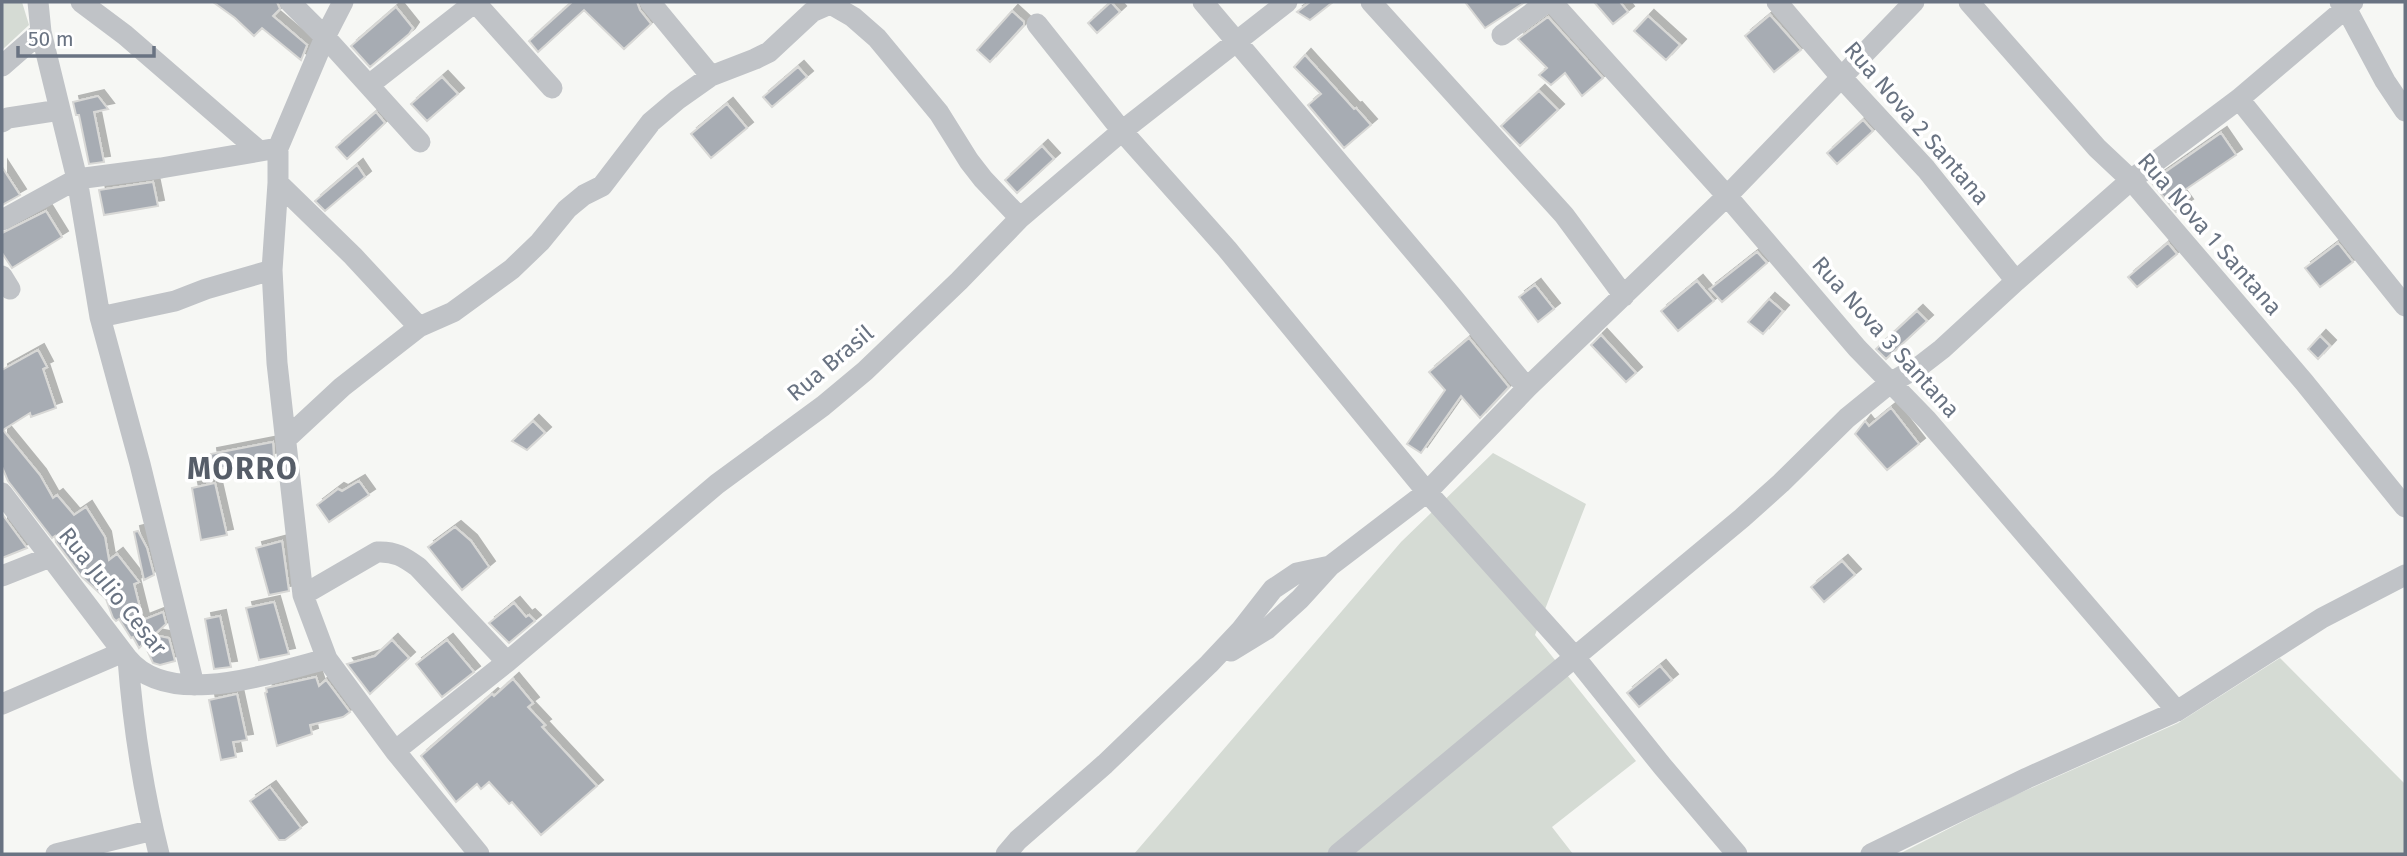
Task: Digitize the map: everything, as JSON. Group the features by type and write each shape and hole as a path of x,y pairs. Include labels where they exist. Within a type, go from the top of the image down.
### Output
{"street":[{"path":"38,2 41,32 77,179 100,317 141,464 194,685"},
{"path":"81,2 268,149 278,183 272,270 277,363 303,595 327,659 395,751 479,854"},
{"path":"290,2 420,142"},
{"path":"268,149 343,2"},
{"path":"369,85 475,2 552,88"},
{"path":"650,2 711,76"},
{"path":"1203,2 1527,388"},
{"name":"Rua Brasil","path":"395,751 507,662 717,484 823,406 865,371 1020,218 1122,131 1287,2"},
{"path":"1371,2 1564,215 1624,296"},
{"path":"1502,35 1550,2"},
{"name":"Rua Nova 3 Santana","path":"1550,2 1727,196 1857,348 1927,420 2177,711"},
{"name":"Rua Nova 2 Santana","path":"1777,2 1841,77 1926,169 2016,281"},
{"path":"1006,854 1209,664 1241,630 1273,589 1297,573 1330,566 1427,492 1527,388 1727,196 1914,2"},
{"name":"Rua Nova 1 Santana","path":"1969,2 2097,148 2131,180 2304,382 2405,507"},
{"path":"1338,854 1742,518 1847,418 1890,383 1920,366 1942,349 2131,180 2239,99 2346,4 2385,81 2405,111"},
{"path":"286,439 342,387 419,327 453,312 512,269 540,242 567,209 584,195 602,186 651,122 677,100 711,76 769,52 812,12 828,5 853,17 884,46 939,113 969,161 1020,218"},
{"path":"1037,24 1122,131 1227,249 1427,492 1574,656 1737,854"},
{"path":"2,66 41,32"},
{"path":"2239,99 2405,306"},
{"path":"2,122 8,118 60,110"},
{"path":"2,220 77,179 161,168 268,149"},
{"path":"278,183 353,256 419,327"},
{"path":"100,317 175,301 205,289 272,270"},
{"name":"Rua Julio Cesar","path":"2,493 137,670 150,678 174,684 194,685 233,681 327,659"},
{"path":"303,595 377,552 390,552 402,556 418,567 507,662"},
{"path":"2,576 50,557"},
{"path":"1871,854 2027,778 2177,711 2322,618 2405,575"},
{"path":"2,704 126,656 132,705 159,854"},
{"path":"56,854 153,830"}],"shaded area":[{"path":"2,2 22,2 29,25 2,50"},
{"path":"1493,453 1586,504 1535,635 1636,761 1552,827 1573,854 1134,854 1401,542"},
{"path":"2280,658 2405,784 2405,854 1899,854 2011,797 2178,723"}],"building":[{"path":"213,2 277,2 280,9 273,16 307,45 301,60 262,28 254,36"},
{"path":"572,2 637,2 651,24 624,49 584,10 538,52 529,41"},
{"path":"1111,2 1120,12 1097,33 1088,23"},
{"path":"1310,2 1333,2 1310,20 1297,12"},
{"path":"1465,2 1525,2 1485,28"},
{"path":"1594,2 1620,2 1628,12 1613,24"},
{"path":"396,7 413,28 370,67 351,46"},
{"path":"1012,11 1024,25 990,62 977,50"},
{"path":"1770,15 1801,50 1774,72 1745,36"},
{"path":"1648,16 1680,45 1666,60 1634,31"},
{"path":"1548,17 1603,78 1582,96 1565,73 1551,85 1539,75 1547,68 1518,39"},
{"path":"1305,55 1371,125 1344,148 1308,105 1321,94 1294,67"},
{"path":"798,67 807,77 772,107 763,97"},
{"path":"442,77 458,94 427,121 411,104"},
{"path":"1539,91 1558,110 1520,146 1501,126"},
{"path":"98,96 108,109 94,112 104,162 89,164 79,115 76,115 73,102"},
{"path":"727,104 747,128 711,158 691,134"},
{"path":"376,112 385,123 347,159 336,147"},
{"path":"1863,120 1873,131 1837,164 1827,153"},
{"path":"2221,133 2236,155 2179,194 2187,205 2176,212 2151,182"},
{"path":"1042,146 1054,159 1017,193 1005,180"},
{"path":"357,165 365,177 325,211 315,201"},
{"path":"2,167 20,195 2,205"},
{"path":"153,182 158,206 104,215 99,190"},
{"path":"46,211 62,237 12,268 2,253 2,233"},
{"path":"2168,243 2177,254 2137,287 2128,277"},
{"path":"2338,243 2353,262 2320,287 2305,268"},
{"path":"1757,252 1767,263 1722,302 1710,289"},
{"path":"1697,281 1714,301 1678,331 1661,311"},
{"path":"1535,285 1554,309 1538,322 1519,297"},
{"path":"1769,299 1783,311 1763,334 1748,322"},
{"path":"1917,311 1927,321 1886,359 1876,349"},
{"path":"1601,335 1636,373 1626,382 1591,345"},
{"path":"2320,336 2330,346 2318,359 2308,349"},
{"path":"1469,338 1509,387 1480,418 1461,396 1421,453 1407,444 1445,390 1429,372"},
{"path":"38,350 47,367 43,369 56,408 31,417 30,413 3,430 40,475 53,498 57,495 74,515 86,507 105,537 109,560 117,554 139,582 134,584 143,620 163,612 166,624 154,635 169,638 175,661 160,665 153,663 144,643 139,648 119,619 116,621 113,618 106,599 82,577 56,542 55,536 52,538 8,481 2,467 2,370"},
{"path":"1891,408 1919,444 1887,470 1855,434 1865,421 1869,426"},
{"path":"533,421 545,433 527,450 512,441"},
{"path":"273,442 274,458 213,470 211,454"},
{"path":"359,481 369,495 329,522 317,505 338,489 342,491"},
{"path":"215,483 227,535 201,540 192,488"},
{"path":"2,514 27,548 2,558"},
{"path":"455,527 471,541 489,567 462,590 428,547"},
{"path":"138,531 147,548 154,575 144,580 134,532"},
{"path":"282,541 289,591 269,595 256,548"},
{"path":"1842,561 1855,575 1824,602 1811,587"},
{"path":"274,602 289,654 259,660 246,608"},
{"path":"514,603 526,617 529,615 535,621 509,643 489,623"},
{"path":"220,616 231,667 214,669 205,619"},
{"path":"392,640 409,658 370,694 347,664 375,656"},
{"path":"447,640 474,672 442,697 416,664"},
{"path":"1660,666 1672,680 1639,707 1627,693"},
{"path":"316,677 319,686 326,680 350,712 343,717 310,725 312,734 277,746 266,688"},
{"path":"513,679 533,703 528,707 545,725 542,727 597,786 541,835 512,802 509,804 489,782 481,789 477,784 456,802 421,756"},
{"path":"237,694 247,740 233,742 236,757 221,760 209,700"},
{"path":"270,787 301,828 285,840 279,840 250,801"}],"district":[{"name":"MORRO","path":"243,469"}]}
